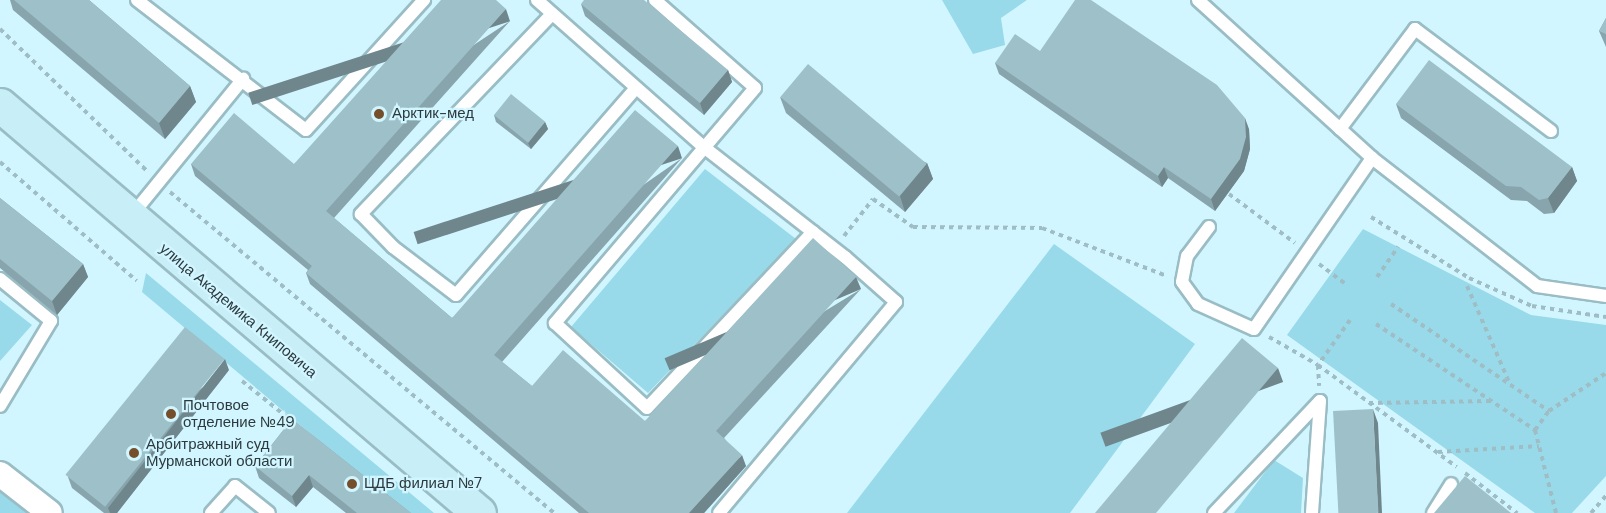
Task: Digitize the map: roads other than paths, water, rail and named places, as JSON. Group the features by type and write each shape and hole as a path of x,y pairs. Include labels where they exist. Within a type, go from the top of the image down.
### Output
{"main road":[{"name":"улица Академика Книповича","path":"0,105 129,219 479,513"}],"street":[{"path":"0,474 50,513"}],"lane":[{"path":"137,0 243,79 306,130 424,0"},
{"path":"537,0 705,148 834,248 896,302 719,513"},
{"path":"655,0 755,88 555,323 647,408 813,232"},
{"path":"1198,0 1372,158 1537,286 1606,296"},
{"path":"552,14 361,214 393,247 456,295 636,88"},
{"path":"1340,129 1415,29 1551,131"},
{"path":"129,219 243,79"},
{"path":"1209,227 1187,256 1182,282 1198,304 1254,329 1372,158"},
{"path":"0,279 51,321 0,406"},
{"path":"1214,513 1320,401 1312,513"},
{"path":"1433,513 1451,484"},
{"path":"211,513 236,486 269,513"}],"place":[{"name":"Арктик-мед","path":"379,114"},
{"name":"Почтовое отделение №49","path":"171,414"},
{"name":"Арбитражный суд Мурманской области","path":"134,453"},
{"name":"ЦДБ филиал №7","path":"352,484"}]}
